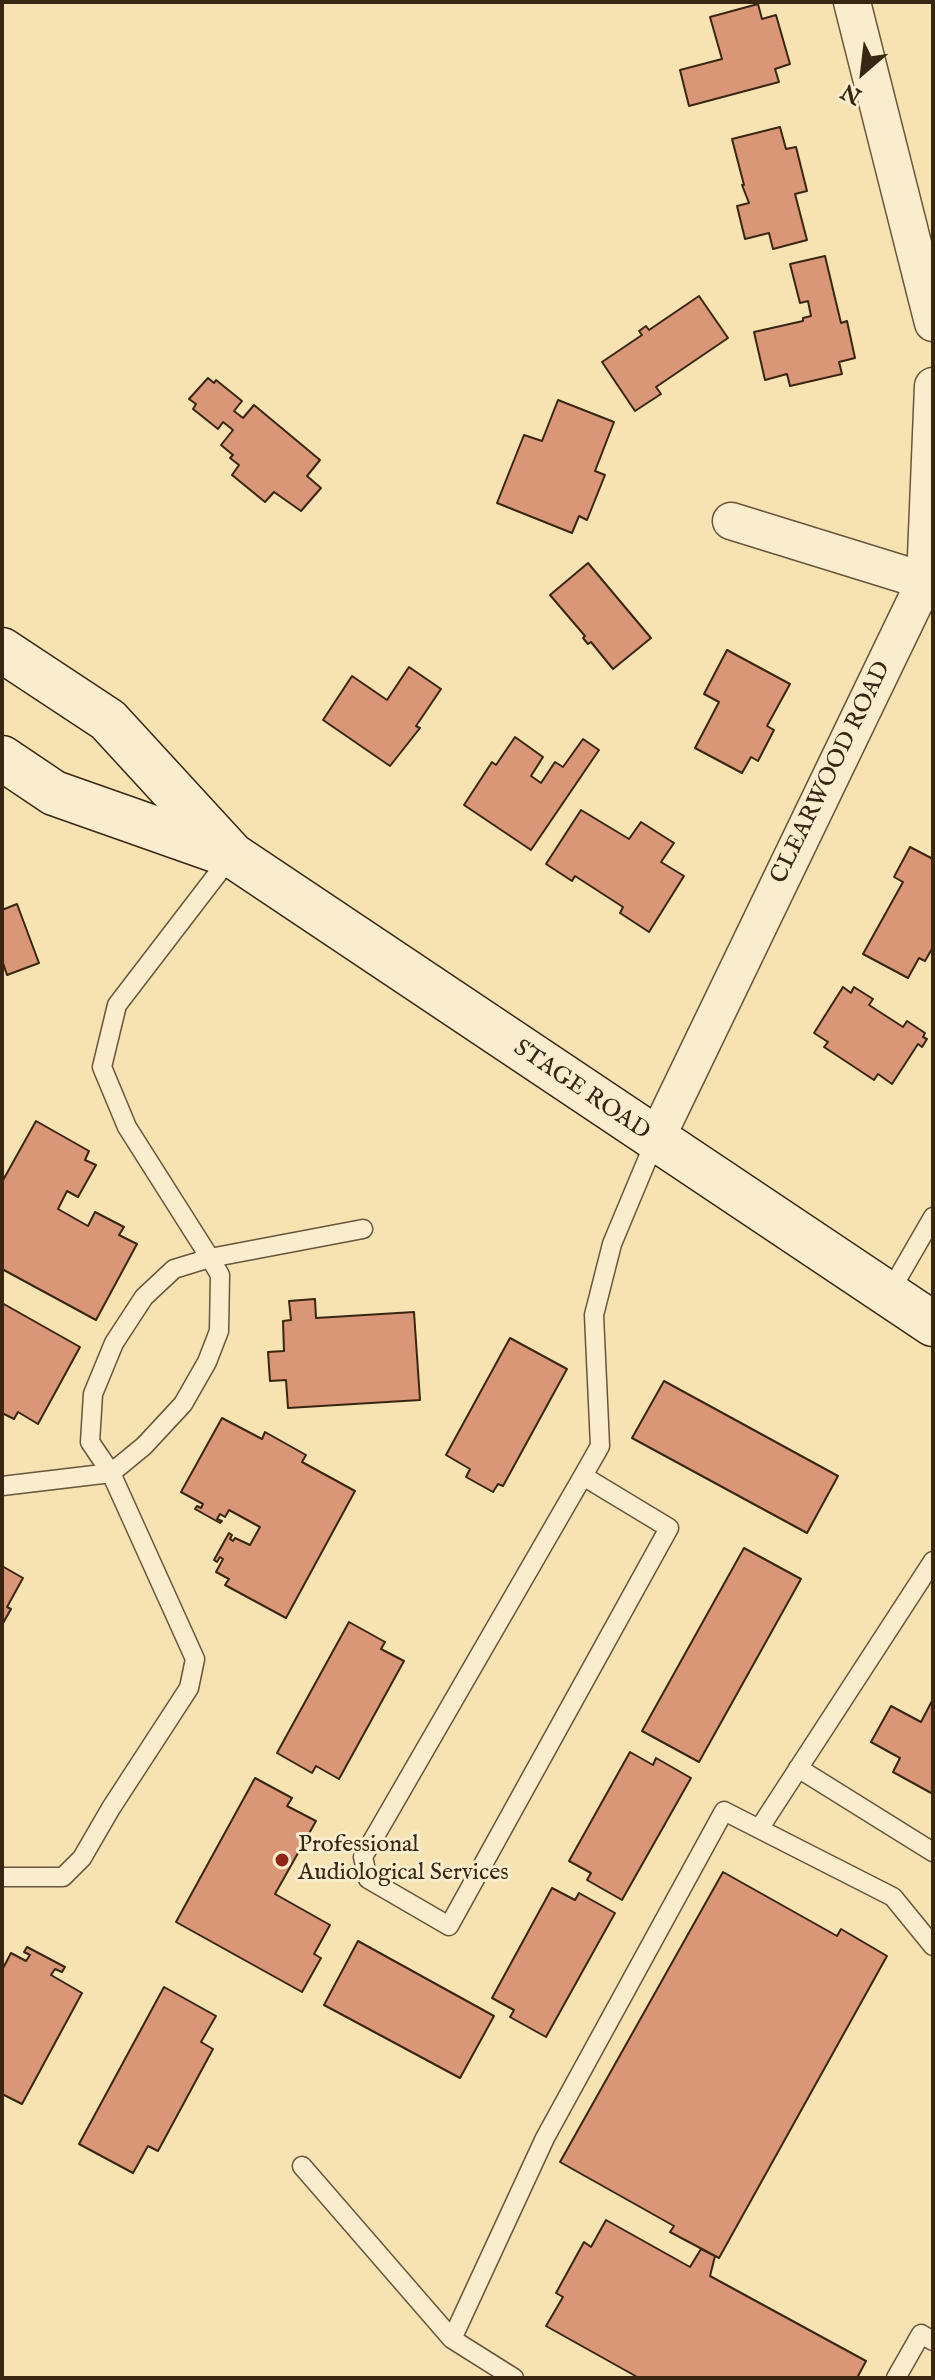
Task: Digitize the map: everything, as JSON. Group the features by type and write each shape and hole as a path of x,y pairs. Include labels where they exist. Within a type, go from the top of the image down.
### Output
{"main road":[{"name":"STAGE ROAD","path":"2,650 108,720 232,855 655,1141 933,1324"},
{"name":"STAGE ROAD","path":"2,758 54,793 232,855"}],"street":[{"path":"852,2 933,323"},
{"name":"CLEARWOOD ROAD","path":"655,1141 925,581 933,386"},
{"path":"731,521 925,581"}],"lane":[{"path":"2,1486 111,1473 144,1446 183,1404 207,1362 219,1331 220,1275 127,1127 102,1067 117,1005 232,855"},
{"path":"583,1476 669,1528 449,1926 368,1879 363,1857 600,1446 594,1315 612,1244 655,1141"},
{"path":"888,1295 933,1217"},
{"path":"2,1877 63,1877 82,1858 189,1688 195,1659 111,1473 90,1442 93,1394 114,1343 144,1297 174,1269 210,1258 363,1229"},
{"path":"759,1829 933,1561"},
{"path":"798,1768 933,1852"},
{"path":"452,2339 545,2138 724,1811 893,1897 933,1946"},
{"path":"302,2166 452,2339 514,2378"},
{"path":"896,2378 921,2334 933,2341"}],"building":[{"path":"758,4 762,19 776,15 790,64 775,69 779,82 689,106 680,70 722,59 710,17"},
{"path":"780,127 786,149 796,147 807,191 795,194 807,240 773,249 769,233 745,239 737,206 749,203 732,139"},
{"path":"825,256 841,323 847,321 855,358 839,362 842,374 790,386 787,374 765,380 754,332 803,321 803,318 811,316 808,301 800,303 790,264"},
{"path":"699,296 728,338 656,387 661,394 635,411 602,362 642,335 639,331 646,326 649,330"},
{"path":"208,378 214,383 216,380 242,401 234,411 243,418 254,405 320,460 307,476 321,488 301,511 274,492 265,502 232,475 239,465 221,445 233,430 223,422 218,429 193,409 196,404 189,399"},
{"path":"558,400 614,422 595,471 605,475 587,520 579,516 572,533 497,503 524,435 542,441"},
{"path":"588,563 651,638 613,669 591,642 588,644 583,638 585,636 550,595"},
{"path":"727,650 790,684 767,726 774,730 758,761 751,757 742,773 695,748 719,702 704,694"},
{"path":"409,667 441,689 416,726 420,728 390,766 323,720 352,676 387,700"},
{"path":"515,737 543,757 531,776 541,783 555,762 563,767 583,739 599,750 531,850 464,805 492,762 496,765"},
{"path":"581,810 629,839 641,822 674,843 661,862 684,876 649,932 620,913 623,907 575,876 572,881 546,864"},
{"path":"910,847 933,859 933,947 925,961 919,958 908,978 863,954 903,882 894,877"},
{"path":"17,904 39,963 7,975 2,960 2,910"},
{"path":"843,987 851,993 854,987 873,999 869,1005 903,1027 907,1021 925,1033 923,1037 927,1039 922,1047 918,1044 892,1084 878,1074 874,1080 824,1047 828,1042 814,1033"},
{"path":"36,1121 89,1151 85,1160 96,1165 78,1197 67,1191 58,1209 88,1226 95,1212 124,1227 119,1235 137,1244 96,1320 2,1269 2,1182"},
{"path":"315,1299 316,1318 414,1312 420,1400 288,1408 286,1380 270,1381 268,1352 284,1351 283,1321 291,1320 289,1301"},
{"path":"2,1303 80,1347 38,1424 18,1412 14,1419 2,1413"},
{"path":"510,1338 567,1369 503,1486 498,1484 493,1492 466,1477 470,1469 446,1455"},
{"path":"664,1381 838,1476 807,1533 632,1438"},
{"path":"222,1418 262,1439 265,1432 306,1455 302,1462 355,1491 286,1618 225,1585 229,1579 216,1572 223,1559 214,1560 229,1533 233,1541 235,1538 250,1545 260,1527 229,1510 225,1517 220,1514 217,1519 222,1521 220,1523 195,1509 203,1504 181,1492"},
{"path":"744,1548 801,1579 699,1762 642,1731"},
{"path":"2,1566 23,1578 7,1607 11,1609 2,1625"},
{"path":"349,1622 385,1642 381,1649 404,1661 339,1779 316,1766 312,1773 277,1753"},
{"path":"933,1699 933,1794 893,1772 900,1758 871,1742 891,1706 921,1722"},
{"path":"630,1752 653,1765 656,1758 691,1778 622,1900 587,1880 591,1873 569,1861"},
{"path":"255,1778 292,1798 287,1806 316,1821 275,1894 330,1925 314,1954 321,1958 302,1992 176,1922"},
{"path":"723,1872 837,1936 841,1929 887,1956 719,2258 670,2232 674,2226 560,2162"},
{"path":"552,1888 575,1900 579,1893 615,1913 546,2037 510,2017 514,2010 492,1998"},
{"path":"358,1941 494,2016 460,2078 324,2005"},
{"path":"27,1947 65,1967 62,1972 55,1969 51,1975 82,1993 22,2104 2,2094 2,1970 11,1953 26,1961 30,1955 24,1952"},
{"path":"164,1987 216,2016 201,2042 213,2049 158,2151 148,2146 133,2173 79,2144"},
{"path":"606,2220 690,2267 701,2249 715,2256 710,2276 866,2361 857,2378 639,2378 546,2326 563,2297 556,2293 584,2242 591,2247"}],"place":[{"name":"Professional Audiological Services","path":"282,1860"}]}
